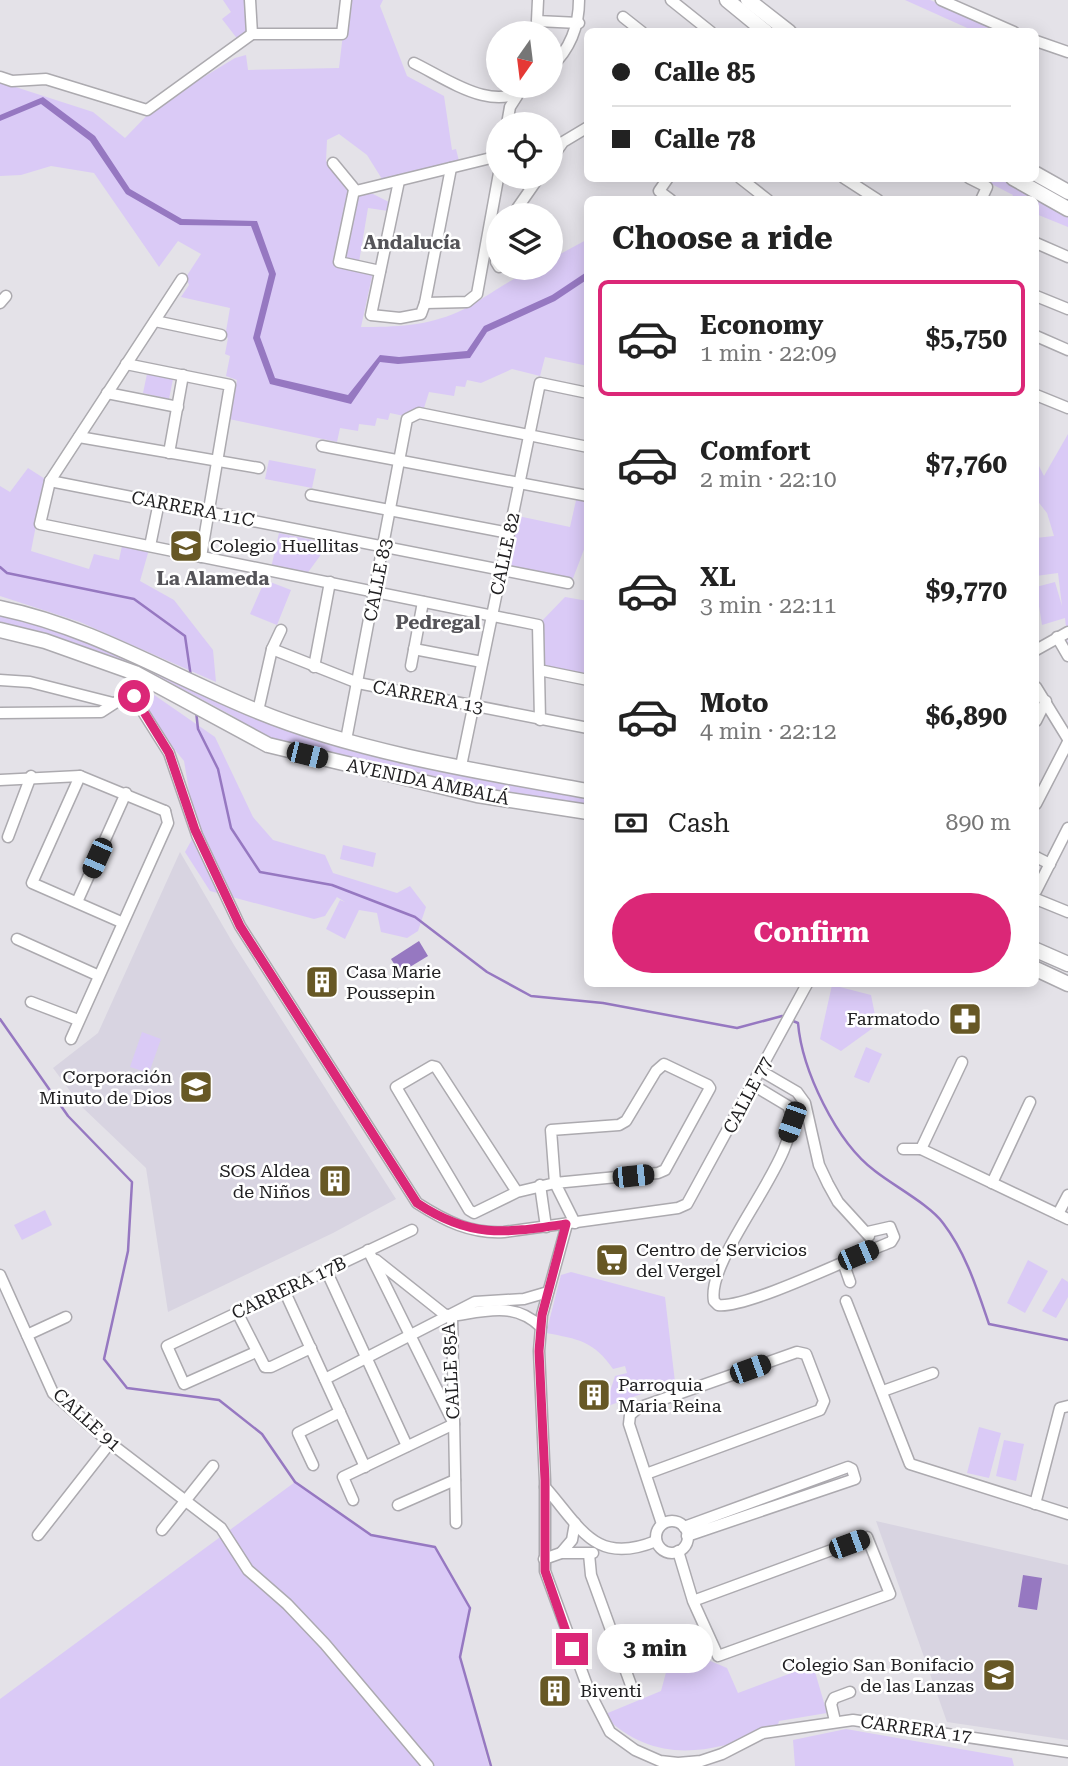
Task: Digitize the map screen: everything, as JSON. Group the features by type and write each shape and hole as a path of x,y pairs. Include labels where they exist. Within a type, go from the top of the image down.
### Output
{"main road":[{"path":"727,0 761,28"},
{"path":"748,0 782,28"},
{"path":"1039,176 1068,192"},
{"path":"1020,182 1068,209"},
{"name":"AVENIDA AMBALÁ","path":"0,608 118,645 258,711 346,740 584,790"},
{"name":"AVENIDA AMBALÁ","path":"0,630 45,641 170,693 268,745 477,795 584,811"},
{"path":"1039,951 1068,964"},
{"path":"1039,970 1068,984"}],"street":[{"path":"250,0 252,34"},
{"path":"0,77 12,81 46,79 147,110 252,34 342,34 346,0"},
{"path":"538,0 537,21 579,23"},
{"path":"564,50 579,23 579,0"},
{"path":"671,0 706,28"},
{"path":"940,0 1005,28"},
{"path":"623,17 637,28"},
{"path":"1039,42 1068,52"},
{"path":"414,64 486,96"},
{"path":"563,142 584,129"},
{"path":"354,190 486,159"},
{"path":"333,163 354,190 339,262 380,271"},
{"path":"423,308 451,168"},
{"path":"399,181 371,315 400,318 423,308 473,299 477,294 496,189"},
{"path":"665,182 659,191 666,196"},
{"path":"745,182 763,196"},
{"path":"850,182 872,196"},
{"path":"977,182 987,187 983,196"},
{"path":"1039,244 1068,257"},
{"path":"182,279 50,481 40,524 538,625 540,720"},
{"path":"1039,297 1068,309"},
{"path":"155,321 221,335"},
{"path":"1039,337 1068,350"},
{"path":"127,364 230,385 201,557"},
{"path":"169,453 183,375"},
{"name":"CALLE 82","path":"461,766 540,383 584,392"},
{"path":"107,393 178,407"},
{"path":"1039,396 1068,408"},
{"name":"CALLE 83","path":"346,740 385,547 407,419 419,413 529,434"},
{"path":"529,434 584,446"},
{"path":"79,437 259,468"},
{"path":"322,446 584,495"},
{"name":"CARRERA 11C","path":"50,481 568,583"},
{"path":"311,495 509,533"},
{"path":"150,546 159,502"},
{"path":"314,667 330,582"},
{"path":"411,666 423,602"},
{"path":"258,711 272,649 281,629"},
{"path":"1039,648 1063,634 1068,656"},
{"name":"CARRERA 13","path":"272,649 358,683 584,727"},
{"path":"414,649 482,662"},
{"path":"544,671 584,679"},
{"path":"0,713 101,712 117,701 134,679"},
{"path":"134,679 136,702 169,753 197,835 240,926 417,1203 462,1227 490,1233 571,1224"},
{"path":"0,680 30,682 117,701"},
{"path":"1039,691 1068,741 1039,798"},
{"path":"1039,715 1046,701"},
{"path":"0,780 31,776 80,776 126,793 166,817"},
{"path":"8,837 31,776"},
{"path":"80,776 32,883 121,922"},
{"path":"77,902 126,793"},
{"path":"71,1039 166,817 188,807"},
{"path":"1039,886 1068,828"},
{"path":"1039,858 1051,864"},
{"path":"1039,900 1068,912"},
{"path":"17,939 97,975"},
{"name":"CALLE 77","path":"571,1224 678,1208 687,1204 805,987"},
{"path":"31,1002 78,1020"},
{"path":"921,1149 962,1062"},
{"path":"517,1192 436,1067 432,1066 396,1087 469,1210 477,1212 517,1192 540,1185 555,1183 665,1170 710,1086 664,1064 656,1071 626,1121 619,1125 551,1130 555,1183 571,1224 548,1292 539,1351 545,1487 544,1559 561,1553 589,1554 606,1549 638,1549 656,1541"},
{"path":"761,1071 797,1093 805,1103 819,1165 838,1202 868,1232 872,1249"},
{"path":"754,1085 788,1106 792,1122 781,1154 761,1196 714,1281 714,1301 723,1306 753,1298 891,1242 894,1237 890,1227 868,1232"},
{"path":"992,1183 1030,1102"},
{"path":"903,1149 921,1149 1063,1216 1068,1195"},
{"path":"540,1185 546,1227"},
{"path":"543,1207 563,1201"},
{"name":"CARRERA 17B","path":"256,1352 184,1384 167,1346 326,1270 370,1254 412,1230"},
{"path":"353,1500 343,1478 454,1424 370,1254"},
{"name":"CALLE 85A","path":"370,1254 444,1314 452,1316 456,1523"},
{"path":"844,1262 850,1282"},
{"path":"326,1270 407,1446"},
{"name":"CALLE 91","path":"0,1275 53,1393 110,1443 221,1528 248,1570 287,1604 325,1644 428,1766"},
{"path":"284,1290 365,1467"},
{"path":"515,1305 548,1292"},
{"path":"325,1379 486,1299 515,1305 541,1327"},
{"path":"846,1301 910,1464 1068,1514"},
{"path":"237,1312 265,1367 271,1367 311,1348"},
{"path":"27,1335 66,1317"},
{"path":"646,1474 820,1410 824,1401 806,1354 800,1352 638,1408 630,1415 629,1424 662,1524 656,1541 665,1551 678,1551 685,1545 686,1531"},
{"path":"883,1391 933,1373"},
{"path":"1035,1504 1060,1408 1068,1406"},
{"path":"313,1465 298,1433 340,1412"},
{"path":"38,1535 110,1443"},
{"path":"162,1530 213,1466"},
{"path":"686,1531 852,1473"},
{"path":"398,1505 455,1480"},
{"path":"545,1487 592,1541 606,1549"},
{"path":"662,1524 676,1522 686,1531"},
{"path":"561,1553 572,1540 575,1523"},
{"path":"678,1551 693,1601 718,1656 890,1594 879,1561 867,1537 693,1601"},
{"path":"589,1554 591,1575 632,1688"},
{"name":"CARRERA 17","path":"544,1559 548,1584 572,1649 610,1732 635,1750 660,1760 677,1765 701,1761 722,1754 763,1733 853,1720 1068,1752"},
{"path":"835,1721 831,1704 834,1698 850,1692"}],"shaded area":[{"path":"223,0 247,0 249,35 239,41 222,19 231,12"},
{"path":"347,0 383,0 380,6 407,76 444,96 452,150 456,149 459,161 382,179 367,155 339,134 327,140 326,161 348,184 348,193 373,194 389,202 388,211 368,208 358,268 373,272 361,327 411,325 446,317 512,280 563,280 563,253 584,241 584,365 545,357 540,376 512,369 481,383 467,380 465,387 456,386 454,396 429,392 424,408 404,416 390,413 388,420 377,418 375,426 359,424 358,431 340,428 337,442 229,419 237,380 226,376 230,356 225,354 228,338 225,337 230,308 181,297 189,285 186,277 201,254 178,241 159,267 94,173 51,166 21,175 0,176 0,82 93,112 125,138 156,106 235,58 246,55 248,70 339,68"},
{"path":"905,0 930,0 999,28 967,28"},
{"path":"43,97 95,136 130,189 182,219 257,221 276,274 260,337 275,378 348,395 380,355 399,357 467,351 484,326 552,295 584,274 584,282 555,301 487,332 470,358 398,364 380,362 351,404 270,384 253,338 269,274 251,226 180,225 126,194 90,141 41,104 0,121 0,115"},
{"path":"988,182 1007,182 1033,196 1013,195"},
{"path":"1039,199 1068,215 1068,227 1039,215"},
{"path":"147,374 173,379 169,399 143,393"},
{"path":"1068,434 1068,645 1065,618 1042,625 1039,606 1039,586 1055,582 1062,606 1058,573 1039,576 1039,538 1054,536 1047,513 1039,503 1039,466 1044,476"},
{"path":"269,460 316,469 312,488 265,479"},
{"path":"28,468 45,479 31,551 89,569 94,554 119,560 123,541 150,546 140,581 174,600 213,650 216,682 80,622 0,596 0,486 10,492"},
{"path":"577,496 584,497 584,550 572,581 505,568 518,516 570,527"},
{"path":"279,533 323,542 320,556 306,575 271,568"},
{"path":"265,580 291,590 277,625 250,614"},
{"path":"565,597 584,600 584,675 538,667 540,623"},
{"path":"0,615 119,650 266,723 328,743 430,767 584,797 584,806 475,788 270,740 231,715 147,670 0,623"},
{"path":"147,690 215,737 253,817 273,840 325,855 333,873 397,893 410,886 426,907 418,931 407,938 381,932 377,913 359,910 345,939 326,929 340,900 345,902 337,897 325,916 314,919 210,891 185,852 196,832 184,761 137,703"},
{"path":"343,845 376,853 373,867 340,859"},
{"name":"Corporación Minuto de Dios","path":"180,852 234,945 396,1199 333,1233 168,1312 146,1168 82,1107 53,1068 98,1033"},
{"path":"419,941 428,956 400,973 391,959"},
{"path":"832,987 871,995 877,1025 841,1051 820,1039"},
{"path":"142,1032 161,1039 149,1073 130,1067"},
{"path":"866,1047 882,1054 869,1083 854,1077"},
{"path":"45,1210 52,1225 22,1240 14,1225"},
{"path":"1028,1260 1048,1271 1025,1313 1007,1303"},
{"path":"571,1272 665,1297 675,1382 605,1407 615,1376 627,1373 625,1366 613,1369 592,1347 567,1337 546,1333 561,1275"},
{"path":"1062,1278 1068,1282 1068,1297 1056,1318 1042,1311"},
{"path":"979,1427 1001,1433 989,1478 967,1473"},
{"path":"1004,1440 1024,1444 1016,1481 996,1476"},
{"path":"295,1482 371,1535 435,1547 470,1608 460,1657 489,1766 0,1766 0,1699"},
{"name":"Colegio San Bonifacio de las Lanzas","path":"876,1521 1068,1565 1068,1740 947,1722"},
{"path":"1023,1575 1042,1578 1037,1610 1018,1607"},
{"path":"696,1655 727,1668 738,1693 813,1665 827,1713 779,1721 777,1728 729,1744 685,1750 643,1742 603,1715 661,1691 668,1665"},
{"path":"846,1729 1012,1758 1014,1766 795,1766 793,1740"}],"waterway":[{"path":"0,567 7,573 134,599 185,636 191,677"},
{"path":"196,711 198,729 218,769 231,828 260,872 332,885 415,917 487,972 531,996 603,1003 737,1028 782,1016 787,1018"},
{"path":"0,1019 68,1116 132,1182 128,1251 104,1359 127,1388 219,1400 262,1434 295,1482 371,1535 435,1547 470,1608 460,1657 491,1766"},
{"path":"793,1021 798,1023 806,1062 814,1083 835,1124 847,1142 875,1171 930,1209 943,1223 964,1259 989,1324 1068,1340"}],"place":[{"name":"Colegio Huellitas","path":"186,546"},
{"name":"Casa Marie Poussepin","path":"322,982"},
{"name":"Farmatodo","path":"965,1019"},
{"name":"Corporación Minuto de Dios","path":"196,1087"},
{"name":"SOS Aldea de Niños","path":"335,1181"},
{"name":"Centro de Servicios del Vergel","path":"612,1260"},
{"name":"Parroquia Maria Reina","path":"594,1395"},
{"name":"Colegio San Bonifacio de las Lanzas","path":"999,1675"},
{"name":"Biventi","path":"555,1691"}],"district":[{"name":"Andalucía","path":"412,242"},
{"name":"La Alameda","path":"213,578"},
{"name":"Pedregal","path":"438,622"}],"route":[{"path":"134,696 169,753 195,830 240,926 417,1203 438,1217 475,1231 504,1232 566,1224 542,1315 539,1351 545,1480 545,1571 572,1649"}]}
